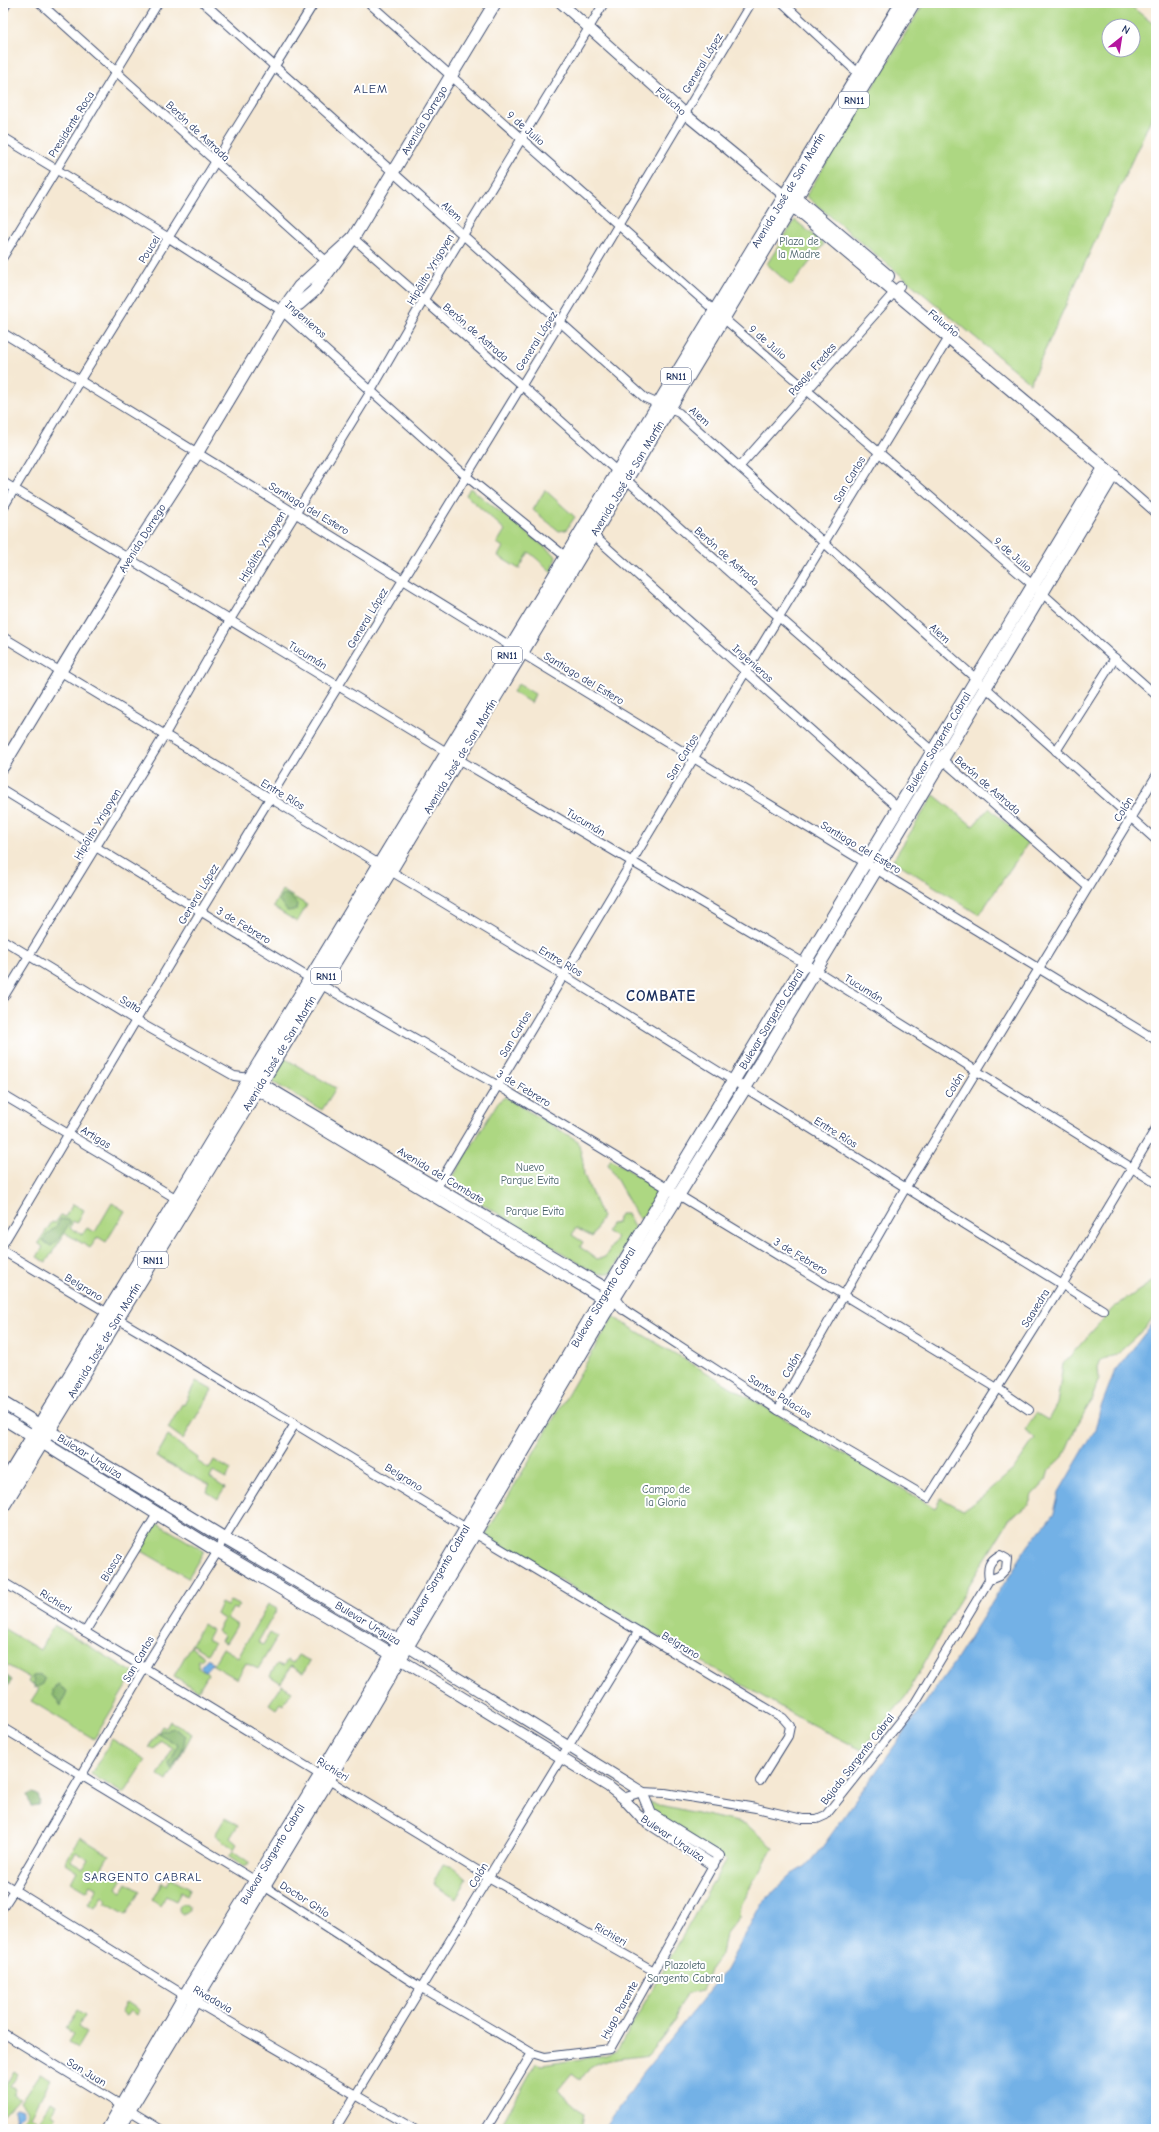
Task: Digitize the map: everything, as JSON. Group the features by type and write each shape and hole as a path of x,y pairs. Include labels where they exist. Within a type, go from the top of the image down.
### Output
{"main road":[{"name":"Avenida Dorrego","path":"282,311 299,304 314,291 353,238 495,3"},
{"name":"Avenida José de San Martín","path":"790,200 859,74 902,3"},
{"name":"Avenida José de San Martín","path":"517,650 566,557 621,476 719,314 913,3"},
{"name":"Falucho","path":"790,200 951,335 1104,468"},
{"name":"Avenida Dorrego","path":"3,766 129,558 197,453 282,311 299,287 353,238"},
{"name":"Bulevar Sargento Cabral","path":"118,2129 126,2108 185,1995 260,1883 609,1297 673,1192 744,1088 986,688 1104,468"},
{"name":"Avenida José de San Martín","path":"3,1486 45,1428 517,650 593,535 621,476"},
{"name":"Bulevar Sargento Cabral","path":"673,1192 733,1081 804,963 976,679 1038,589"},
{"name":"Avenida José de San Martín","path":"112,1317 177,1199 254,1083"},
{"name":"Bulevar Urquiza","path":"3,1403 403,1644"},
{"name":"Bulevar Urquiza","path":"3,1418 218,1551 396,1656"},
{"name":"Avenida José de San Martín","path":"3,1506 38,1439"},
{"name":"Bulevar Sargento Cabral","path":"108,2129 126,2108 196,2002 260,1883"}],"street":[{"path":"3,10 7,3"},
{"name":"Berón de Astrada","path":"40,3 326,262"},
{"name":"Presidente Roca","path":"3,257 158,3"},
{"name":"Alem","path":"204,3 463,236 561,321 645,398 679,413 740,466 823,544 1156,840"},
{"name":"Poucel","path":"3,508 80,380 314,3"},
{"name":"9 de Julio","path":"369,3 719,314 878,453 1038,589 1156,695"},
{"name":"Falucho","path":"561,3 685,114 790,200"},
{"name":"Hipólito Yrigoyen","path":"3,998 164,736 230,620 371,391 423,301 604,3"},
{"name":"General López","path":"3,1244 201,911 561,321 751,3"},
{"path":"783,3 859,74"},
{"name":"Ingenieros","path":"3,137 169,238 282,311 466,476 566,557"},
{"name":"Berón de Astrada","path":"353,238 423,301 521,385 778,617 1088,887"},
{"path":"322,281 326,262"},
{"name":"Pasaje Fredes","path":"740,466 897,289"},
{"name":"Santiago del Estero","path":"3,333 517,650 1156,1040"},
{"name":"San Carlos","path":"434,1191 778,617 951,335"},
{"name":"Falucho","path":"1104,468 1156,513"},
{"name":"Tucumán","path":"3,482 453,756 816,970 1156,1183"},
{"name":"Ingenieros","path":"593,535 746,670 898,808"},
{"name":"Entre Ríos","path":"3,637 164,736 563,975 1103,1310"},
{"path":"1056,751 1115,658"},
{"name":"Colón","path":"778,1410 843,1295 975,1071 1156,776"},
{"name":"3 de Febrero","path":"3,790 316,981 498,1085 997,1388 1029,1410"},
{"name":"Salta","path":"3,940 136,1020 234,1076 254,1083"},
{"name":"Avenida del Combate","path":"254,1083 609,1297"},
{"name":"Artigas","path":"3,1095 177,1199"},
{"name":"Saavedra","path":"928,1498 1062,1285 1130,1168 1156,1128"},
{"name":"Belgrano","path":"3,1251 112,1317 295,1424 470,1531 783,1718 790,1726 788,1736 760,1781"},
{"name":"Santos Palacios","path":"609,1297 623,1309 778,1410 928,1498"},
{"name":"San Carlos","path":"3,1906 14,1890 145,1669 218,1551 221,1543 295,1424"},
{"name":"Biosca","path":"85,1632 157,1514"},
{"name":"Bajada Sargento Cabral","path":"623,1798 642,1792 665,1792 741,1805 803,1818 817,1819 826,1815 915,1703 989,1580"},
{"name":"Richieri","path":"3,1582 145,1669 325,1776 490,1878 654,1971"},
{"name":"Colón","path":"335,2129 420,1987 490,1878 638,1632"},
{"name":"Bulevar Urquiza","path":"403,1644 570,1746 642,1792 651,1814 719,1856"},
{"name":"Bulevar Urquiza","path":"396,1656 608,1787 623,1798 642,1819 713,1865"},
{"name":"Doctor Ghío","path":"3,1728 260,1883 420,1987 532,2052"},
{"name":"Hugo Parente","path":"532,2052 545,2057 610,2049 719,1856"},
{"name":"Rivadavia","path":"3,1883 196,2002 414,2129"},
{"name":"San Juan","path":"3,2033 160,2129"},
{"path":"486,2129 532,2052"}],"green space":[{"path":"924,3 1127,3 1156,26 1156,108 1030,383 806,196"},
{"name":"Plaza de la Madre","path":"795,220 824,244 791,286 767,264"},
{"path":"470,488 556,556 552,572 529,552 519,569 498,556 503,547 497,543 505,530 466,495"},
{"path":"545,490 575,517 566,530 559,531 533,510"},
{"path":"518,684 535,694 531,703 513,692"},
{"path":"934,795 973,826 989,808 1028,843 979,915 893,860"},
{"path":"282,890 307,905 297,922 273,907"},
{"path":"285,894 291,897 297,904 296,910 287,911 279,900 281,896"},
{"path":"284,1058 336,1088 322,1110 274,1083 273,1076"},
{"name":"Nuevo Parque Evita","path":"505,1097 578,1141 583,1161 584,1175 602,1217 592,1237 576,1228 572,1235 583,1242 580,1247 597,1259 605,1257 617,1238 607,1232 611,1224 617,1223 620,1214 627,1214 635,1229 634,1235 611,1273 597,1274 451,1185 450,1182 498,1102"},
{"path":"611,1159 654,1186 658,1193 641,1219 637,1216 608,1164"},
{"path":"112,1203 125,1211 106,1242 98,1237 90,1248 65,1233 46,1262 37,1257 43,1247 38,1243 52,1222 55,1223 61,1215 65,1217 73,1204 84,1210 77,1223 73,1221 70,1228 82,1235 87,1228 95,1232"},
{"path":"60,1219 70,1220 70,1223 59,1239 51,1246 43,1241 57,1225"},
{"name":"Campo de la Gloria","path":"1156,1279 1156,1313 1147,1326 1115,1355 1101,1360 1098,1367 1099,1378 1090,1403 1076,1427 1063,1457 1049,1470 1046,1480 1032,1495 1029,1504 1009,1520 953,1611 906,1696 862,1750 805,1721 485,1536 613,1317 935,1508 941,1498 963,1510 982,1497 1013,1470 1035,1438 1025,1430 1036,1413 1048,1420 1057,1404 1063,1364 1113,1308"},
{"path":"196,1381 212,1390 183,1439 168,1428 182,1404 184,1405"},
{"path":"168,1436 198,1458 197,1461 209,1469 214,1460 231,1470 226,1479 213,1472 210,1478 225,1488 218,1499 207,1492 209,1485 156,1457"},
{"path":"157,1523 204,1551 188,1578 140,1550"},
{"path":"230,1601 240,1605 236,1610 233,1608 227,1618 237,1625 226,1643 221,1641 224,1636 217,1631 224,1619 216,1614 221,1603 227,1606"},
{"path":"268,1604 277,1609 258,1642 263,1645 270,1633 277,1637 258,1669 246,1663 237,1679 213,1665 223,1648 238,1657"},
{"path":"203,1624 212,1630 207,1639 214,1643 207,1654 193,1645 191,1647 204,1657 201,1660 199,1659 198,1668 208,1674 198,1691 174,1676"},
{"path":"54,1625 134,1673 94,1739 31,1701 39,1689 28,1682 30,1678 3,1663 3,1628 40,1650"},
{"path":"298,1655 310,1661 303,1673 291,1666 281,1683 270,1676 277,1664 283,1666 287,1660 293,1663"},
{"path":"3,1673 12,1680 3,1693 5,1681 3,1679"},
{"path":"40,1675 45,1679 43,1684 35,1688 32,1676"},
{"path":"58,1685 67,1691 61,1706 53,1695 53,1689"},
{"path":"282,1685 292,1691 283,1705 280,1703 276,1709 269,1704"},
{"path":"170,1721 192,1734 167,1781 158,1775 173,1748 160,1740 154,1750 149,1747 162,1726 166,1728"},
{"path":"172,1727 185,1736 185,1741 182,1750 171,1770 169,1764 178,1745 158,1733 163,1730 167,1731"},
{"path":"112,1739 146,1760 124,1794 91,1774"},
{"path":"33,1793 38,1795 40,1802 38,1805 31,1806 27,1795"},
{"name":"Plazoleta Sargento Cabral","path":"647,1802 746,1824 773,1848 740,1905 739,1918 726,1934 722,1953 709,1970 702,1991 687,1994 677,2009 676,2020 648,2055 610,2060 601,2063 586,2072 581,2080 572,2073 558,2090 584,2114 582,2124 578,2129 499,2129 536,2063 541,2065 549,2064 605,2055 617,2051 726,1860 651,1814"},
{"path":"225,1818 238,1825 230,1838 237,1844 234,1849 215,1835"},
{"path":"80,1837 109,1855 101,1868 122,1880 117,1888 122,1891 127,1883 140,1891 126,1915 105,1903 107,1900 102,1896 95,1908 88,1904 97,1888 90,1884 86,1891 71,1882 77,1871 65,1863","holes":["76,1852 88,1859 83,1868 71,1861"]},
{"path":"233,1851 250,1863 244,1866 229,1856"},
{"path":"443,1864 453,1867 467,1879 456,1899 433,1884"},
{"path":"172,1876 174,1877 173,1880 190,1889 187,1895 181,1892 176,1901 166,1896 160,1906 152,1900 162,1882 167,1885"},
{"path":"182,1904 186,1904 188,1905 188,1913 182,1914 179,1911 179,1907"},
{"path":"127,2002 139,2010 136,2015 130,2010 126,2015 121,2012"},
{"path":"77,2010 85,2015 78,2027 87,2033 78,2048 69,2042 74,2034 66,2029"},
{"path":"14,2071 18,2074 10,2087 15,2089 13,2094 20,2098 3,2116 3,2090"},
{"path":"40,2073 51,2079 31,2116 38,2121 33,2129 14,2129 27,2116 27,2111 20,2102"},
{"path":"51,2102 57,2105 52,2114 56,2117 51,2126 40,2119"}],"water":[{"path":"1156,1319 1156,2129 604,2129 643,2073 726,1970 761,1904 792,1874 806,1866 823,1846 953,1664 1028,1546 1054,1513 1059,1492 1095,1430 1101,1407 1114,1373"},
{"path":"208,1658 213,1663 205,1672 200,1667"},
{"path":"16,2108 22,2110 23,2115 16,2120 14,2110"}],"district":[{"name":"ALEM","path":"371,89"},
{"name":"COMBATE","path":"661,996"},
{"name":"SARGENTO CABRAL","path":"143,1877"}],"park label":[{"name":"Parque Evita","path":"535,1211"}]}
